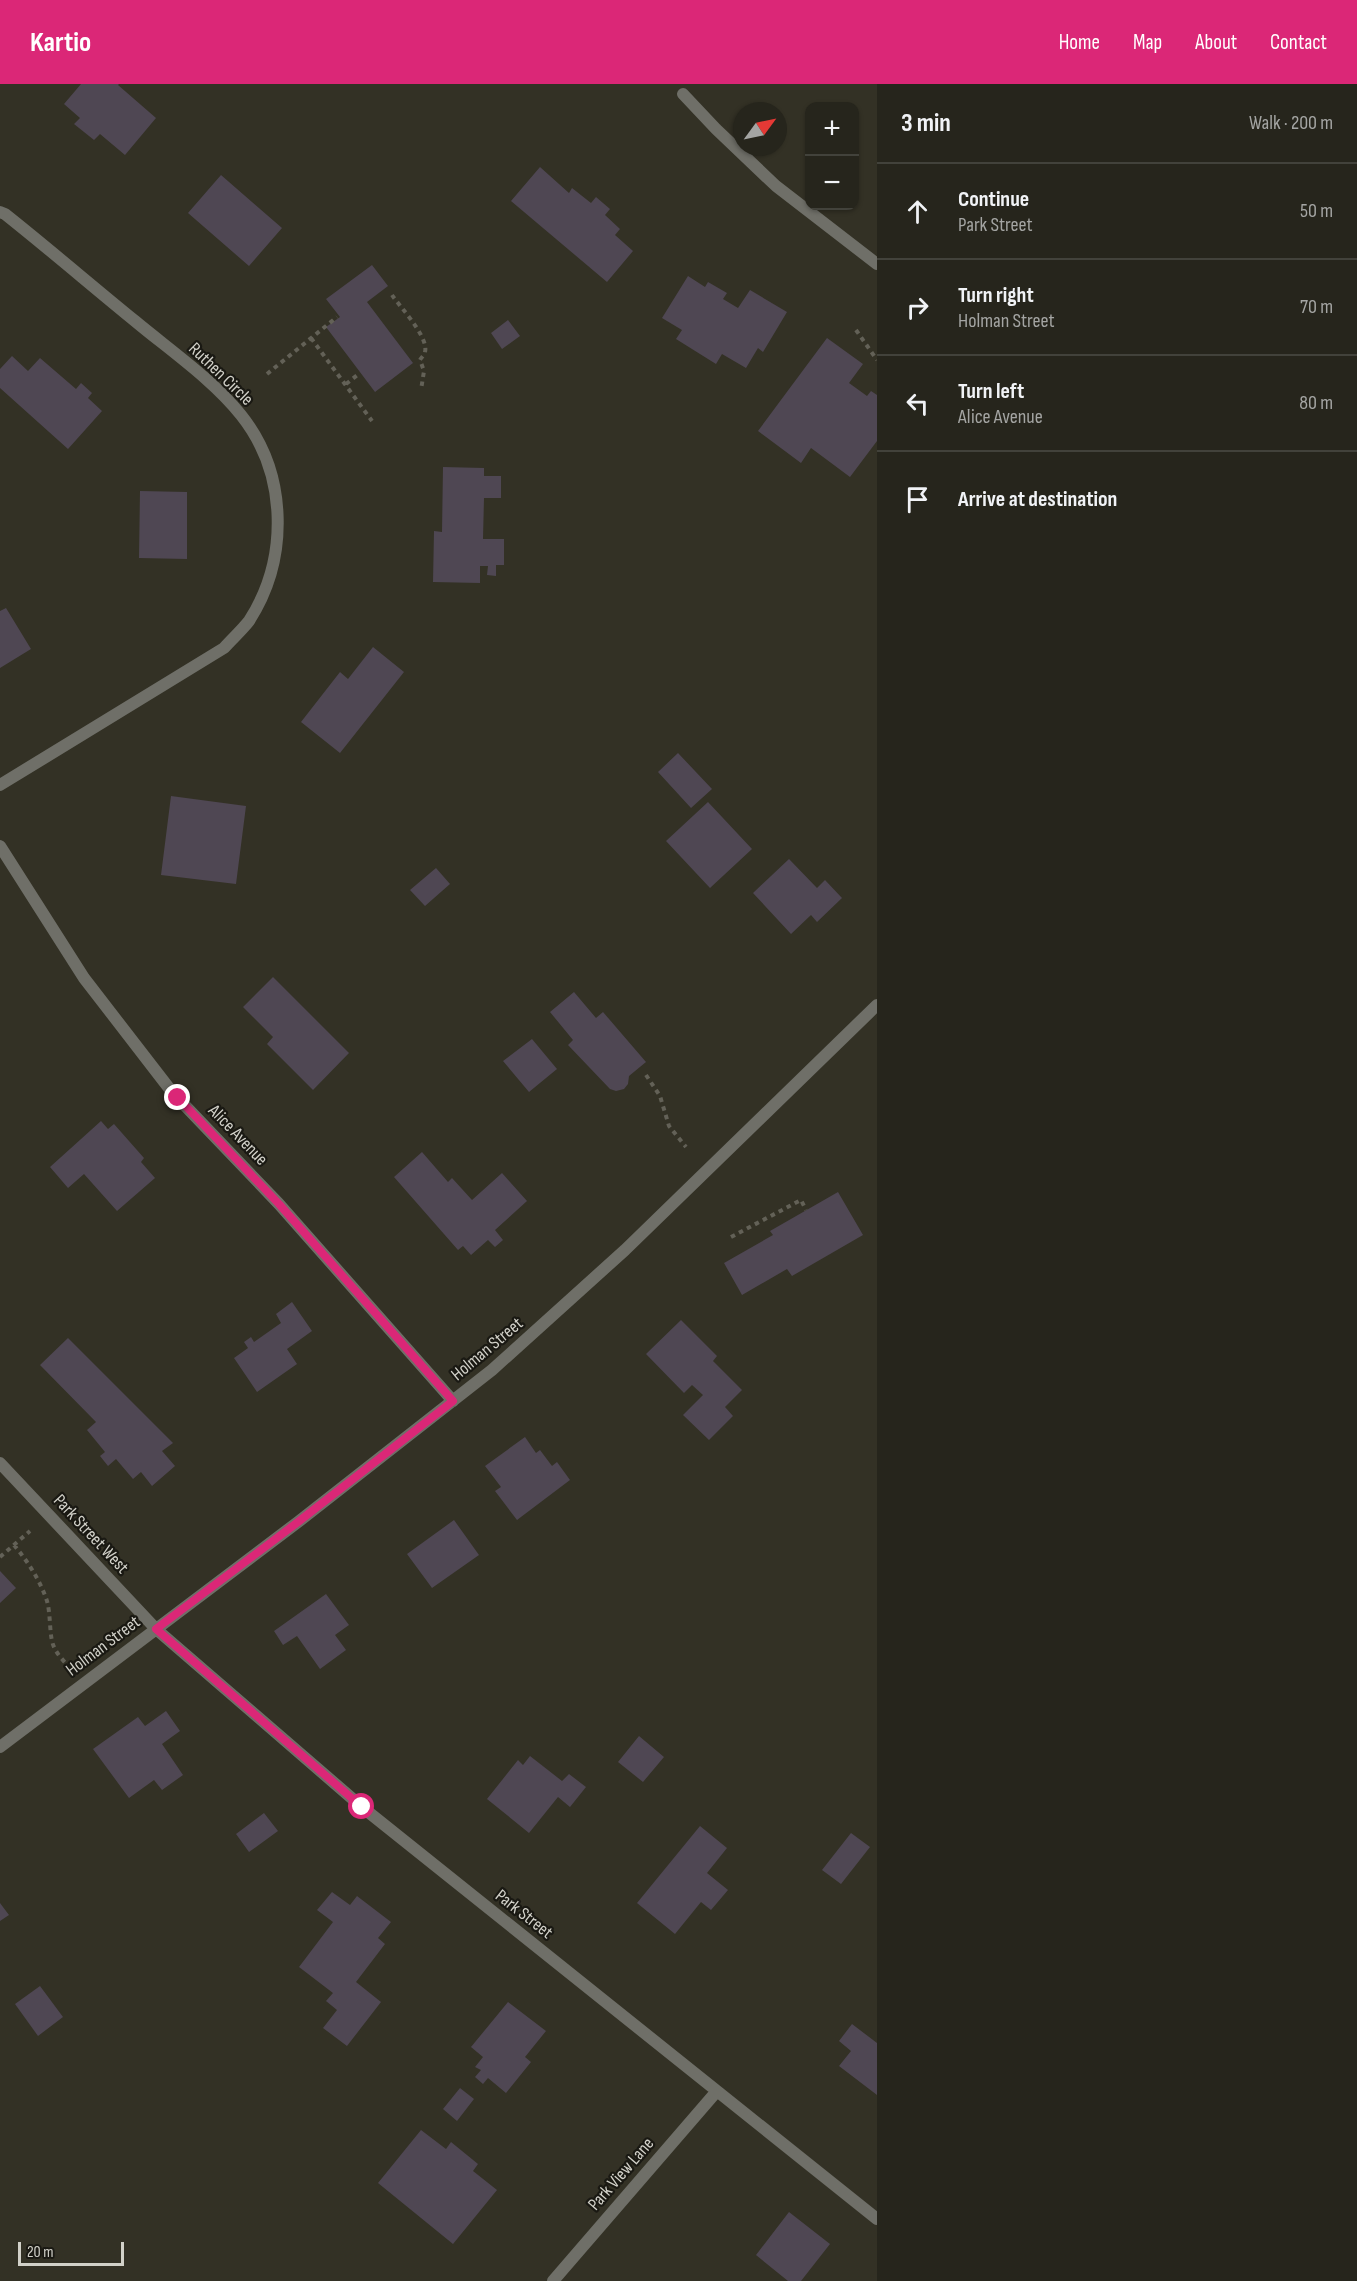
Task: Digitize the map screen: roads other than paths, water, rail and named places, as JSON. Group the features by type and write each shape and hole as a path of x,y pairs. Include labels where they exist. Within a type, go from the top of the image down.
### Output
{"street":[{"path":"683,94 716,129 782,191 877,264"},
{"name":"Ruthen Circle","path":"0,212 14,220 207,381 241,416 261,448 273,477 278,508 277,541 267,585 248,621 224,648 0,785"},
{"name":"Alice Avenue","path":"0,846 84,978 172,1092 279,1204 453,1401"},
{"name":"Holman Street","path":"0,1747 298,1522 492,1370 625,1250 877,1005"},
{"name":"Park Street West","path":"0,1463 156,1629"},
{"name":"Park Street","path":"156,1629 362,1807 877,2218"},
{"name":"Park View Lane","path":"552,2281 717,2091"}]}
